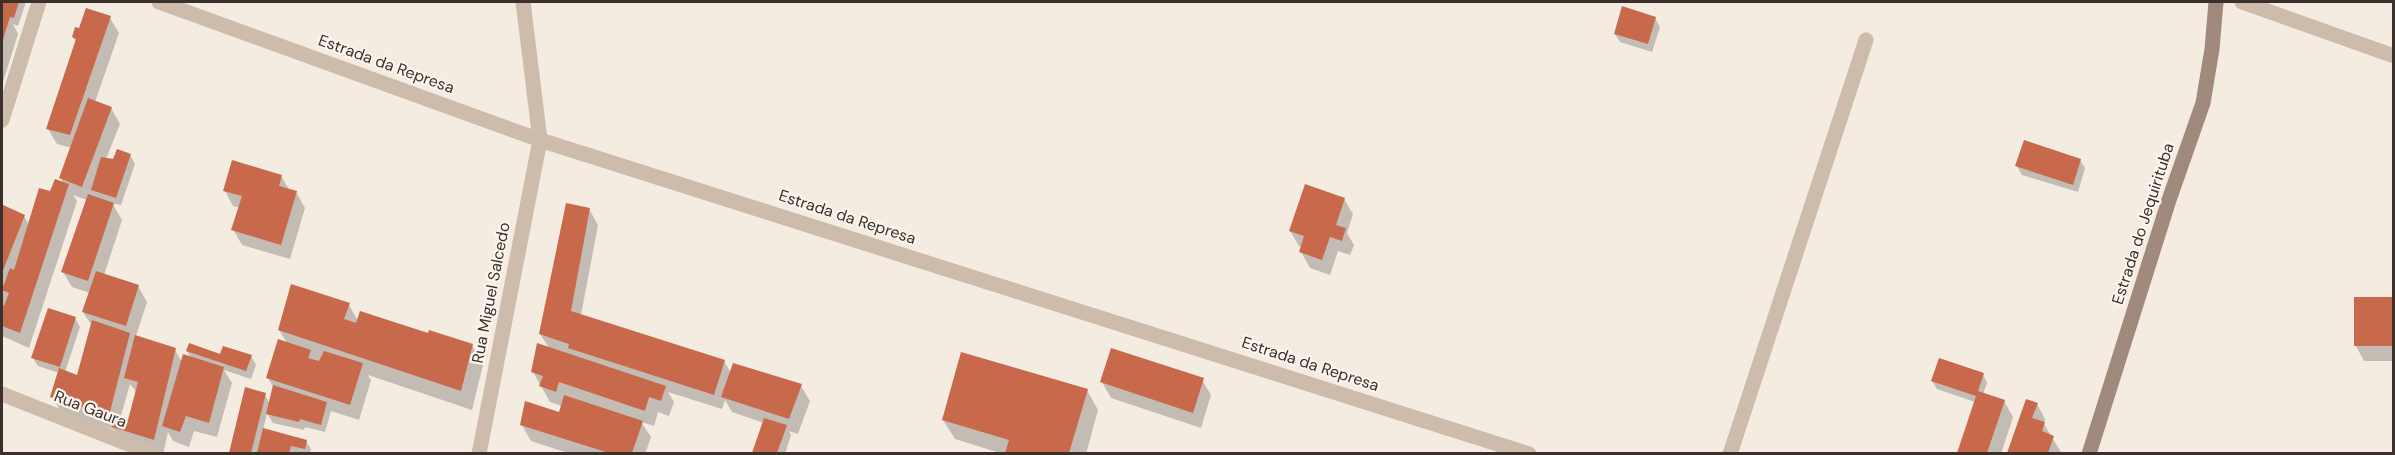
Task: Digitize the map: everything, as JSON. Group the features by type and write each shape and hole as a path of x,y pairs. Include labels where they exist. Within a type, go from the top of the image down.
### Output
{"street":[{"path":"2,120 39,2"},
{"name":"Estrada da Represa","path":"159,2 540,140 1529,453"},
{"path":"523,2 540,140"},
{"name":"Estrada do Jequirituba","path":"2089,453 2203,103 2212,49 2216,2"},
{"path":"2242,2 2394,56"},
{"path":"1731,453 1866,40"},
{"name":"Rua Miguel Salcedo","path":"479,453 540,140"},
{"name":"Rua Gaura","path":"7,397 153,453"}],"building":[{"path":"2,2 19,2 14,18 10,17 2,43"},
{"path":"1622,6 1656,17 1648,44 1614,34"},
{"path":"86,8 111,16 70,135 46,129 76,39 72,37 75,27 79,28"},
{"path":"88,98 112,107 82,187 59,178"},
{"path":"2024,140 2081,159 2073,185 2015,166"},
{"path":"117,149 131,154 116,198 91,190 101,157 113,159"},
{"path":"232,160 282,175 279,186 297,191 281,245 231,230 242,196 223,191"},
{"path":"55,179 69,184 20,333 2,326 2,305 4,306 9,293 2,290 10,268 14,270 39,188 50,191"},
{"path":"1305,184 1345,198 1336,225 1346,228 1342,241 1330,237 1322,260 1299,252 1304,236 1289,231"},
{"path":"88,194 114,203 88,281 61,272"},
{"path":"566,203 590,208 571,311 725,360 714,395 568,348 569,344 539,334"},
{"path":"3,205 25,215 2,273 2,209"},
{"path":"96,271 139,285 126,326 82,312"},
{"path":"291,284 350,303 344,319 356,323 360,311 428,333 429,330 473,344 461,391 278,330"},
{"path":"2354,297 2394,297 2394,346 2354,346"},
{"path":"48,308 76,317 60,367 31,358"},
{"path":"92,320 130,333 109,416 50,397 59,368 77,375"},
{"path":"135,335 176,348 154,440 112,427 115,416 128,420 138,382 124,378"},
{"path":"278,339 311,350 308,358 319,361 324,351 363,363 350,405 266,378"},
{"path":"189,343 220,354 223,346 252,355 246,371 186,351"},
{"path":"537,343 666,386 661,401 649,397 645,411 559,382 556,392 539,386 543,376 531,372"},
{"path":"1111,348 1204,378 1193,413 1100,382"},
{"path":"961,352 1088,389 1069,453 1005,453 1009,440 942,420"},
{"path":"183,354 224,367 209,423 186,416 180,432 162,426"},
{"path":"1939,358 1984,373 1978,391 2005,400 1987,453 1957,453 1976,396 1931,381"},
{"path":"733,363 802,384 789,419 721,397"},
{"path":"273,385 327,402 321,425 266,414"},
{"path":"245,387 266,393 251,453 229,453"},
{"path":"564,395 643,421 632,453 609,453 520,425 525,401 559,412"},
{"path":"2026,399 2038,403 2032,418 2045,422 2042,431 2054,436 2048,453 2007,453"},
{"path":"764,418 787,425 777,453 752,453"},
{"path":"263,428 307,440 305,449 291,446 289,453 257,453"}]}
